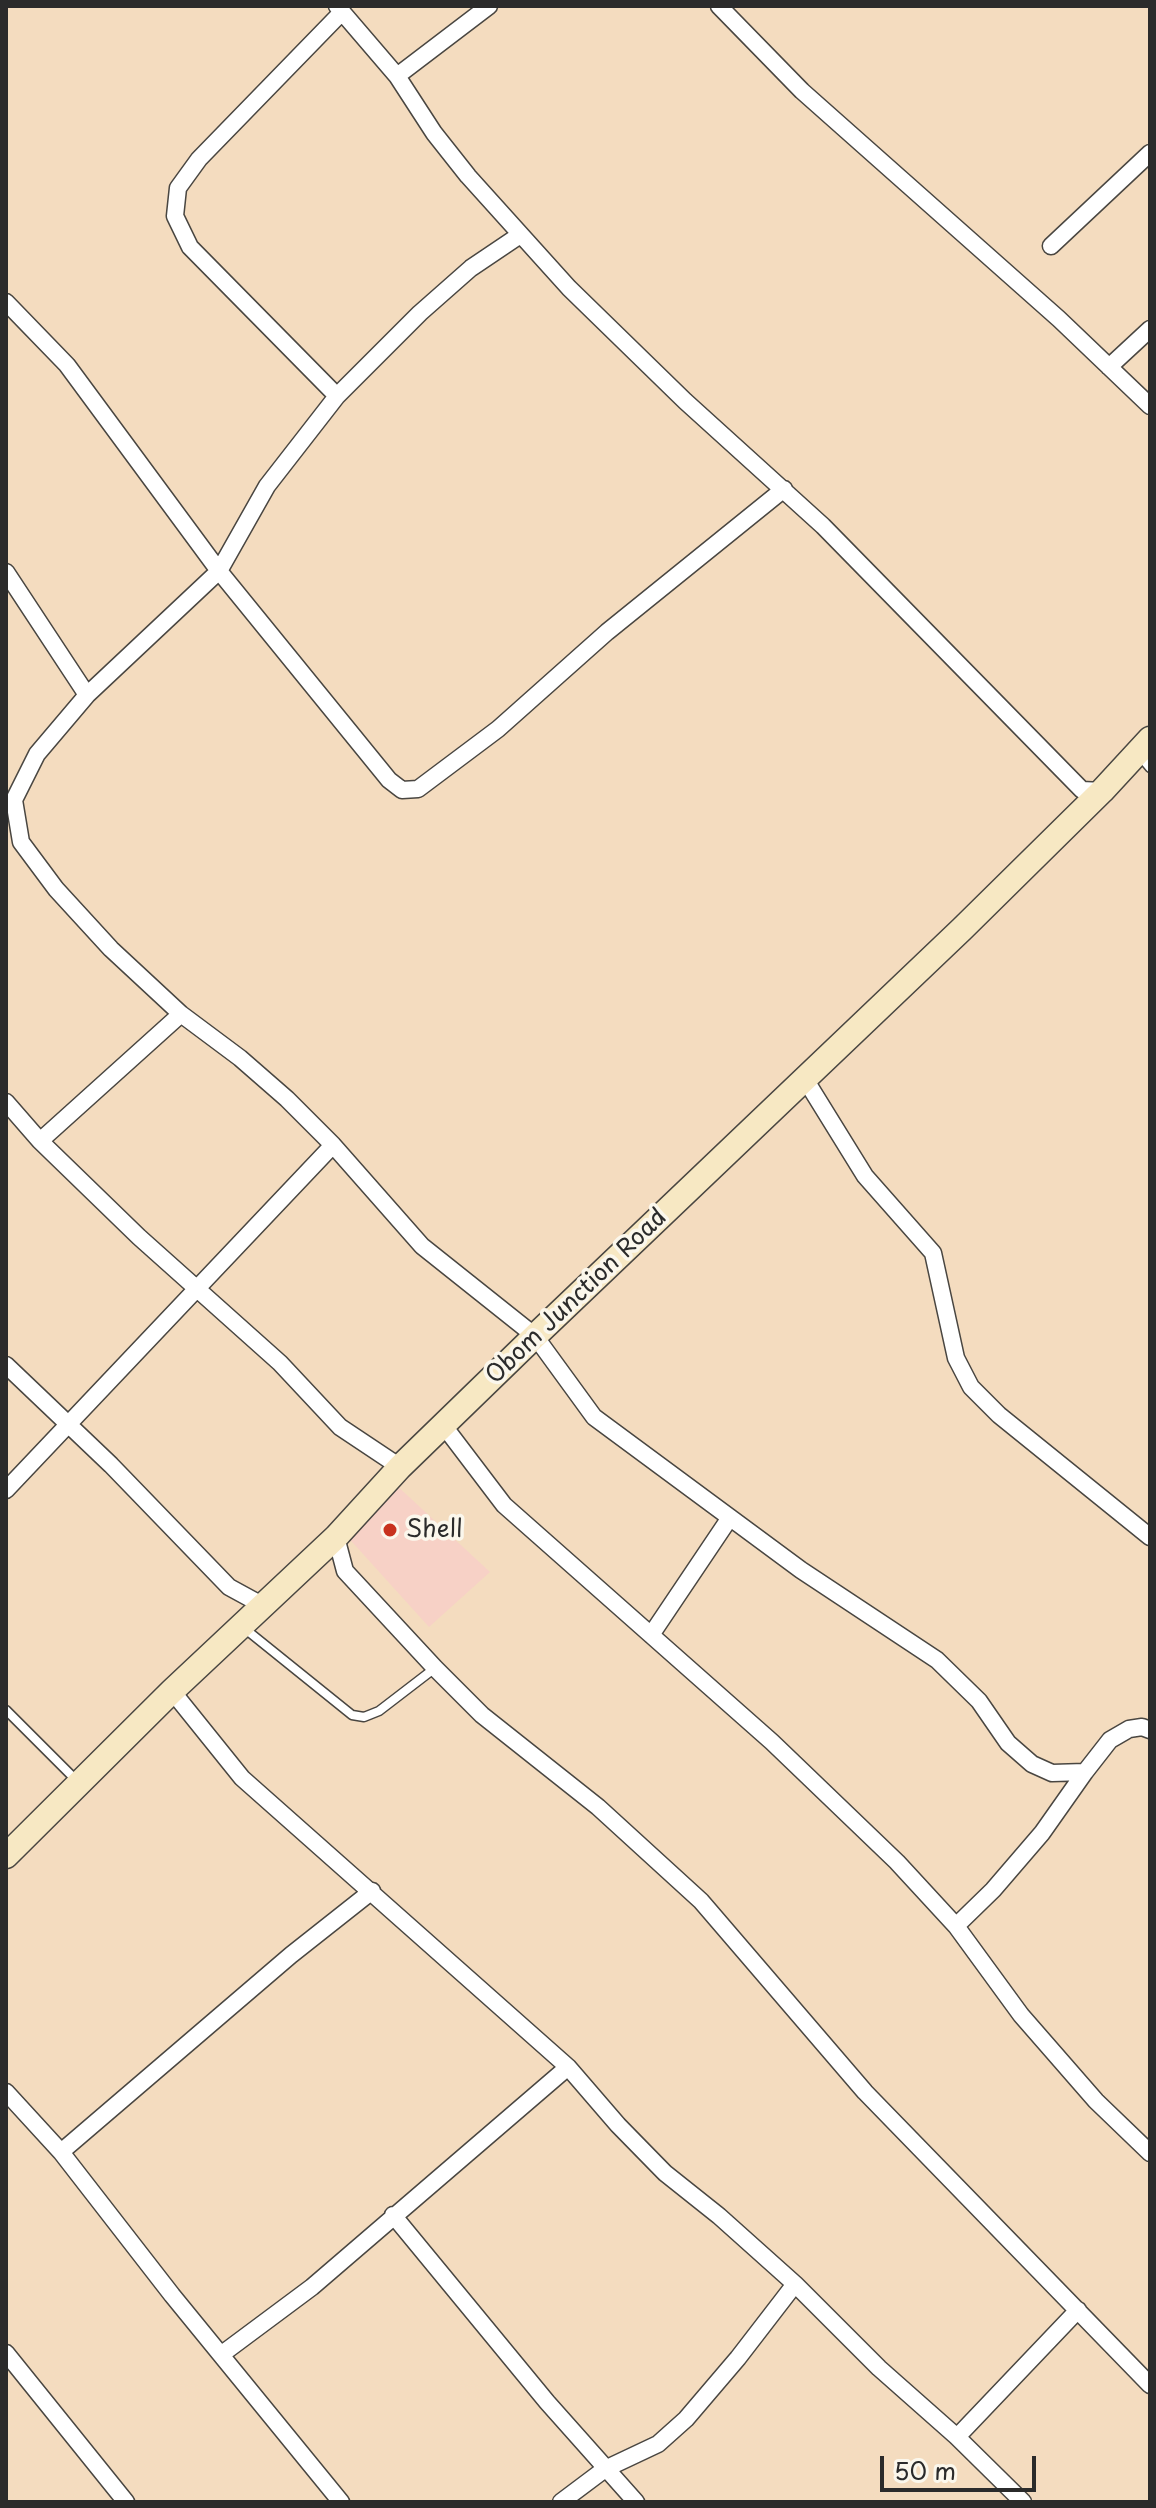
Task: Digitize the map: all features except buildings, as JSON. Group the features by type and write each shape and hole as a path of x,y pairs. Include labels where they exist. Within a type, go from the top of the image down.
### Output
{"main road":[{"name":"Obom Junction Road","path":"6,1856 172,1691 336,1537 400,1467 535,1336 1102,791 1146,753"}],"street":[{"path":"397,76 489,6"},
{"path":"719,6 802,91 1059,319 1150,406"},
{"path":"337,396 190,247 175,216 178,188 199,159 340,9 397,76 434,133 569,288 673,390 784,489 1082,790 1102,791"},
{"path":"1051,246 1150,153"},
{"path":"520,235 471,268 430,304 337,396 267,486 219,571 87,695 37,754 14,800 21,842 65,899 111,949 181,1014 287,1099 333,1145 422,1246 535,1336 594,1417 729,1519 937,1660 979,1701 1008,1743 1032,1764 1052,1773 1085,1772"},
{"path":"6,302 67,365 219,571 389,780 402,790 418,789 498,729 607,632 784,489"},
{"path":"1109,367 1150,329"},
{"path":"6,572 87,695"},
{"path":"6,787 24,779"},
{"path":"40,1141 181,1014"},
{"path":"805,1079 865,1176 933,1253 956,1358 971,1387 999,1415 1150,1537"},
{"path":"6,1102 40,1141 139,1237 280,1363 340,1427 400,1467"},
{"path":"6,1490 333,1145"},
{"path":"6,1365 229,1587 262,1605"},
{"path":"444,1426 504,1505 829,1796 897,1862 956,1926 1021,2015 1096,2101 1150,2153"},
{"path":"651,1635 729,1519"},
{"path":"336,1537 345,1571 435,1668 482,1715 598,1807 701,1901 865,2092 1150,2385"},
{"path":"172,1691 242,1778 568,2067 665,2173 795,2284 879,2368 957,2437 1023,2502"},
{"path":"956,1926 993,1890 1042,1833 1110,1740 1129,1729 1142,1727 1150,1730"},
{"path":"61,2152 291,1955 372,1891"},
{"path":"222,2354 312,2287 568,2067"},
{"path":"6,2092 61,2152 172,2295 341,2502"},
{"path":"393,2215 547,2402 636,2502"},
{"path":"561,2502 605,2469 658,2444 686,2419 795,2284"},
{"path":"957,2437 1078,2310"},
{"path":"6,2353 126,2502"}],"lane":[{"path":"241,1625 352,1715 364,1717 379,1711 435,1668"},
{"path":"6,1710 79,1783"}],"shaded area":[{"path":"393,1482 490,1572 429,1627 344,1533"}],"place":[{"name":"Shell","path":"390,1530"}]}
